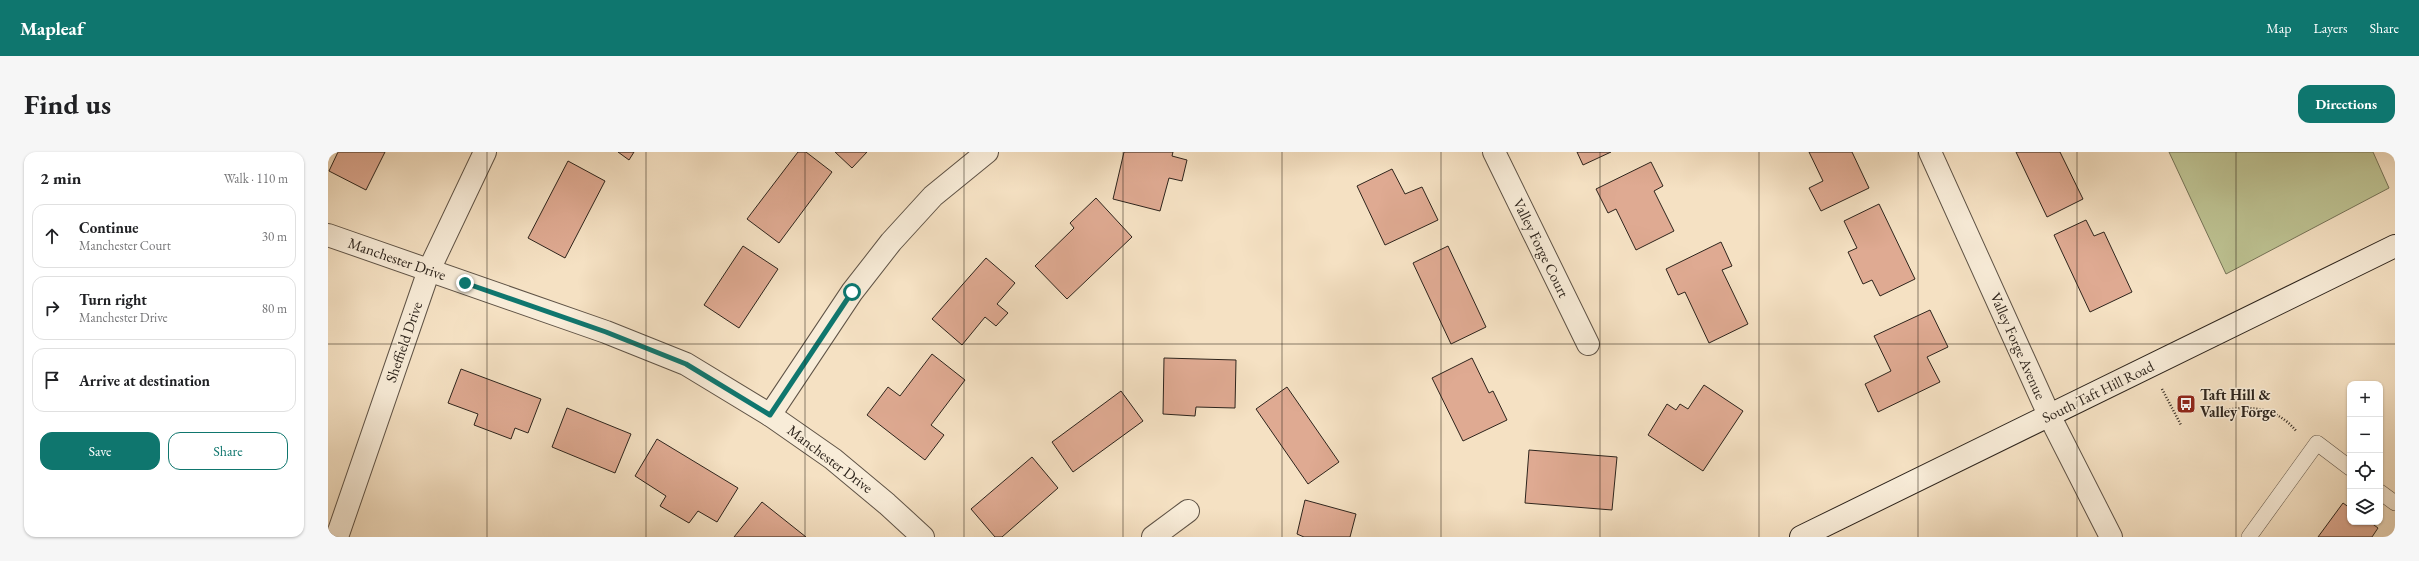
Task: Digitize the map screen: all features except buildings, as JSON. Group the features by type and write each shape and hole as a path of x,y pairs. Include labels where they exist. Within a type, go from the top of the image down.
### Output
{"street":[{"name":"Sheffield Drive","path":"337,537 429,270 485,152"},
{"path":"770,415 852,292 891,242 933,196 987,152"},
{"name":"Valley Forge Court","path":"1494,152 1588,344"},
{"name":"Valley Forge Avenue","path":"1930,152 2049,416 2111,537"},
{"name":"Manchester Drive","path":"328,235 606,332 686,364 770,415 834,459 923,537"},
{"name":"South Taft Hill Road","path":"1801,537 2395,246"},
{"path":"1153,537 1188,511"}],"lane":[{"path":"2249,537 2317,443 2347,466"},
{"path":"2383,494 2395,503"}],"path":[{"path":"2150,366 2181,426"},
{"path":"2204,415 2230,408 2264,409 2287,420 2310,453"}],"green space":[{"path":"2169,152 2373,152 2389,188 2226,274"}],"place":[{"name":"Taft Hill & Valley Forge","path":"2186,404"}],"route":[{"path":"465,283 606,332 686,364 770,415 852,292"}]}
